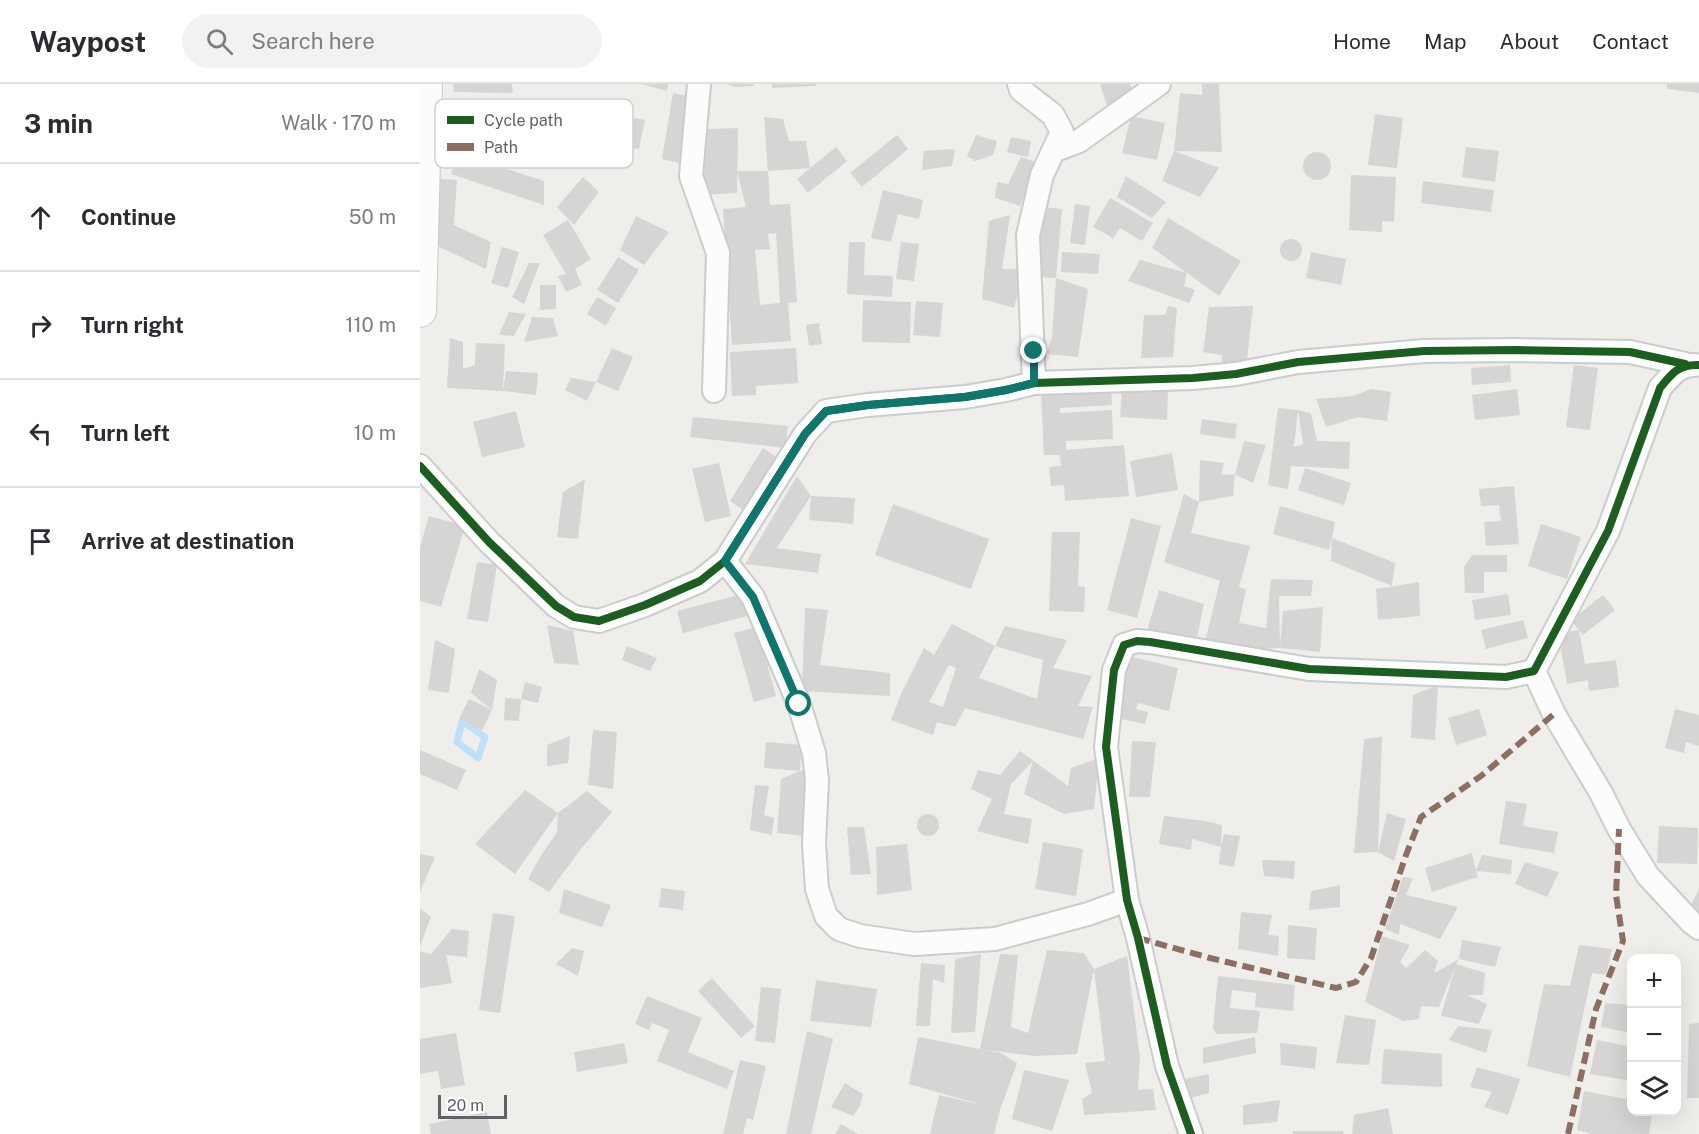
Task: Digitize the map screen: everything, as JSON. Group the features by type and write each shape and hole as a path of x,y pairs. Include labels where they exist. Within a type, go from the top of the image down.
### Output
{"main road":[{"path":"420,311 426,84"}],"street":[{"path":"699,84 691,176 718,253 714,391"},
{"path":"1019,84 1022,90 1053,115 1062,132 1042,175 1028,235 1034,383"},
{"path":"1053,151 1078,141 1159,84"},
{"path":"420,466 489,542 556,606 574,617 599,621 645,606 700,581 725,561 805,434 826,411 965,397 1034,383 1193,378 1236,374 1298,362 1424,351 1630,352 1692,365"},
{"path":"1534,671 1608,531 1660,388 1672,374 1692,365"},
{"path":"725,561 753,597 799,704 814,753 817,780 814,843 817,889 826,916 839,929 860,936 914,944 995,939 1088,914 1127,900"},
{"path":"1191,1134 1167,1066 1127,900 1106,747 1114,670 1124,645 1137,641 1150,642 1309,669 1506,677 1534,671"},
{"path":"1534,671 1554,714 1648,876 1699,928"}],"building":[{"path":"453,84 512,84 513,93 454,92"},
{"path":"641,84 668,84 667,91"},
{"path":"726,84 754,84 753,86 735,87"},
{"path":"772,84 816,84 816,86 772,88"},
{"path":"1100,84 1130,84 1136,103 1109,112"},
{"path":"1202,84 1219,84 1222,152 1174,151 1180,93 1202,95"},
{"path":"1667,84 1699,84 1699,93 1667,89"},
{"path":"673,93 693,97 679,163 662,159"},
{"path":"1375,114 1403,118 1397,168 1368,165"},
{"path":"1131,116 1165,123 1157,160 1122,153"},
{"path":"764,117 783,119 789,141 806,141 810,168 768,171"},
{"path":"633,118 645,120 639,149 633,148"},
{"path":"738,128 737,193 703,195 707,129"},
{"path":"897,135 908,149 862,187 850,173"},
{"path":"976,135 997,141 993,155 975,161 967,156"},
{"path":"1011,137 1031,141 1028,157 1007,152"},
{"path":"836,147 847,161 808,193 797,179"},
{"path":"1466,147 1499,151 1495,182 1462,177"},
{"path":"955,149 952,166 922,170 924,151"},
{"path":"1174,151 1219,168 1200,197 1162,181"},
{"path":"1317,152 1327,156 1331,166 1327,176 1317,180 1307,176 1303,166 1307,156"},
{"path":"1021,157 1036,162 1020,206 995,198 997,182 1008,184"},
{"path":"453,168 504,168 544,181 544,205 451,174"},
{"path":"737,171 768,171 770,205 790,204 797,302 788,303 791,341 732,345 723,209 746,207","holes":["776,233 780,303 760,305 755,250 770,249 768,234"]},
{"path":"1351,175 1396,177 1394,222 1382,221 1382,232 1349,230"},
{"path":"1126,176 1166,202 1152,218 1117,197"},
{"path":"583,177 599,192 574,225 557,207"},
{"path":"433,178 457,180 454,225 491,242 486,269 429,242"},
{"path":"1423,181 1494,190 1491,212 1421,203"},
{"path":"883,190 923,200 919,219 898,214 891,242 871,238"},
{"path":"1110,198 1153,223 1142,241 1120,228 1113,238 1093,227"},
{"path":"1075,204 1090,206 1085,245 1070,243"},
{"path":"1041,207 1062,209 1056,278 1035,277"},
{"path":"1010,215 1002,269 1018,269 1021,281 1014,308 982,299 989,221"},
{"path":"636,216 669,232 644,265 620,250"},
{"path":"1168,218 1241,261 1219,296 1152,248"},
{"path":"568,220 591,259 575,269 582,285 566,292 558,276 566,274 543,235"},
{"path":"1291,239 1299,242 1302,250 1299,258 1291,261 1283,258 1280,250 1283,242"},
{"path":"849,242 865,242 864,275 893,276 892,297 847,294"},
{"path":"901,242 919,244 914,281 896,279"},
{"path":"502,247 519,252 508,288 491,283"},
{"path":"1062,252 1100,254 1098,274 1061,272"},
{"path":"1311,252 1346,259 1341,285 1306,278"},
{"path":"618,257 639,270 618,303 597,290"},
{"path":"1140,260 1187,273 1184,286 1195,290 1189,303 1128,281"},
{"path":"529,263 540,263 524,304 512,297"},
{"path":"1056,278 1088,289 1078,357 1047,354 1052,337"},
{"path":"540,285 556,285 556,309 540,310"},
{"path":"597,297 616,308 606,326 587,314"},
{"path":"863,300 911,302 910,343 862,342"},
{"path":"916,301 943,303 940,337 913,335"},
{"path":"1168,306 1177,308 1173,357 1141,358 1144,315 1165,315"},
{"path":"1253,306 1246,368 1221,365 1222,355 1203,352 1209,307"},
{"path":"509,312 526,314 514,336 499,335"},
{"path":"532,317 553,318 558,336 524,342"},
{"path":"819,323 822,344 809,346 806,325"},
{"path":"450,338 463,342 463,369 475,365 476,343 505,344 503,391 447,388"},
{"path":"612,348 633,357 618,391 596,382"},
{"path":"796,348 798,383 756,386 756,395 732,396 730,352"},
{"path":"1510,365 1511,382 1472,385 1471,368"},
{"path":"1574,365 1598,368 1590,430 1566,427"},
{"path":"506,371 538,373 536,395 503,391"},
{"path":"571,378 596,382 587,401 565,390"},
{"path":"1111,387 1112,405 1060,408 1060,413 1112,410 1113,439 1066,441 1066,450 1124,445 1129,496 1065,501 1064,485 1051,486 1049,467 1061,466 1060,455 1044,455 1041,391"},
{"path":"1122,388 1168,391 1167,420 1120,417"},
{"path":"1371,389 1391,392 1387,421 1358,417 1326,427 1316,399 1353,396"},
{"path":"1517,389 1520,415 1475,420 1472,395"},
{"path":"1278,408 1298,410 1311,413 1317,441 1350,442 1349,469 1291,466 1288,489 1268,485","holes":["1298,410 1303,444 1294,447"]},
{"path":"516,411 525,447 482,457 473,422"},
{"path":"693,417 788,426 785,448 690,437"},
{"path":"1202,419 1237,424 1235,439 1200,434"},
{"path":"1244,441 1266,445 1253,483 1235,474"},
{"path":"763,448 779,459 746,512 730,501"},
{"path":"1172,453 1178,490 1136,497 1130,461"},
{"path":"1200,460 1224,463 1221,475 1235,474 1233,496 1199,502"},
{"path":"719,463 731,516 705,522 692,469"},
{"path":"1305,468 1351,483 1344,505 1298,490"},
{"path":"797,476 811,496 777,548 821,554 818,573 745,564"},
{"path":"585,479 578,539 557,537 563,492"},
{"path":"1514,486 1519,544 1486,546 1484,522 1501,521 1499,505 1481,506 1479,489"},
{"path":"1184,494 1199,502 1191,533 1250,546 1239,587 1246,589 1239,623 1266,628 1271,579 1313,580 1311,596 1279,596 1280,646 1283,611 1323,607 1320,652 1280,648 1234,650 1205,642 1220,581 1164,562"},
{"path":"811,496 855,498 853,524 809,520"},
{"path":"893,504 989,539 971,589 875,555"},
{"path":"1280,506 1335,522 1329,550 1273,534"},
{"path":"429,516 465,526 441,607 420,601 420,547"},
{"path":"1131,518 1161,526 1137,618 1107,610"},
{"path":"1541,524 1581,537 1567,579 1528,566"},
{"path":"1052,532 1080,532 1078,586 1085,587 1084,612 1049,611"},
{"path":"1332,538 1395,563 1392,586 1331,561"},
{"path":"1472,555 1507,555 1507,572 1484,572 1484,593 1465,593 1464,567"},
{"path":"477,562 497,565 488,622 467,619"},
{"path":"1419,582 1420,616 1378,620 1376,589"},
{"path":"1159,590 1204,604 1197,638 1147,631"},
{"path":"742,594 747,616 683,633 677,611"},
{"path":"1508,594 1511,615 1475,620 1472,600"},
{"path":"1603,595 1615,610 1583,635 1571,620"},
{"path":"805,608 828,610 820,665 890,673 890,696 802,691"},
{"path":"1523,620 1528,638 1486,649 1481,630"},
{"path":"952,624 995,646 1005,626 1067,640 1053,668 1092,676 1078,706 1093,707 1083,739 965,708 955,727 937,722 933,735 891,720 924,648 934,655","holes":["995,646 1043,660 1037,699 979,678","949,665 956,668 943,707 929,702"]},
{"path":"547,625 573,631 579,665 554,663"},
{"path":"757,627 776,696 754,702 734,633"},
{"path":"1579,630 1585,664 1616,660 1619,687 1589,691 1588,680 1567,684 1558,633"},
{"path":"435,640 455,649 449,693 428,690"},
{"path":"627,646 657,658 650,671 622,660"},
{"path":"1130,656 1178,668 1169,711 1138,703 1136,709 1148,712 1145,724 1116,718"},
{"path":"479,669 497,680 492,710 471,693"},
{"path":"525,682 542,687 538,703 521,699"},
{"path":"1438,685 1435,740 1411,738 1413,695"},
{"path":"505,698 521,699 519,721 504,720"},
{"path":"469,699 492,710 482,730 459,719"},
{"path":"1479,709 1487,735 1456,745 1448,718"},
{"path":"1675,709 1699,715 1699,746 1686,742 1684,753 1665,748"},
{"path":"593,730 617,732 613,789 588,785"},
{"path":"570,736 568,763 547,766 547,745"},
{"path":"1382,737 1378,852 1354,853 1364,739"},
{"path":"1132,741 1156,742 1150,797 1129,797"},
{"path":"766,742 802,745 800,771 764,768"},
{"path":"420,750 466,770 457,790 420,774"},
{"path":"1020,751 1068,786 1071,768 1099,758 1094,809 1064,814 1024,794 1033,761 1011,784 1004,814 1032,819 1028,844 977,831 992,799 971,789 978,770 1000,775"},
{"path":"808,770 804,836 777,833 781,779"},
{"path":"755,785 769,786 764,815 774,818 772,835 750,830"},
{"path":"525,790 558,813 515,874 475,844"},
{"path":"587,791 612,812 549,892 528,879 557,832 558,813"},
{"path":"1506,801 1527,804 1523,826 1558,832 1554,853 1499,844"},
{"path":"1387,813 1406,819 1394,861 1378,852"},
{"path":"928,814 936,817 939,825 936,833 928,836 920,833 917,825 920,817"},
{"path":"1164,816 1222,825 1221,847 1192,839 1191,850 1159,844"},
{"path":"1659,826 1698,828 1697,864 1657,863"},
{"path":"847,827 864,827 871,874 851,875"},
{"path":"1224,834 1240,836 1234,867 1219,864"},
{"path":"1043,842 1083,849 1076,896 1035,889"},
{"path":"907,844 912,890 877,895 876,847"},
{"path":"1472,853 1478,877 1432,892 1425,868"},
{"path":"420,854 435,857 420,892"},
{"path":"1482,855 1512,860 1511,874 1476,871"},
{"path":"1262,860 1295,861 1294,879 1264,876"},
{"path":"1525,862 1559,872 1547,897 1515,884"},
{"path":"1403,877 1413,878 1406,895 1458,907 1440,939 1400,924 1399,935 1385,929"},
{"path":"1340,885 1340,907 1309,910 1311,891"},
{"path":"661,888 685,891 683,910 659,907"},
{"path":"564,889 611,905 602,927 559,913"},
{"path":"1699,889 1699,919 1687,913"},
{"path":"420,908 431,917 420,946"},
{"path":"1241,912 1272,915 1268,935 1279,936 1278,956 1238,949"},
{"path":"493,913 515,916 500,1013 479,1010"},
{"path":"1288,925 1317,928 1315,960 1287,958"},
{"path":"452,929 469,931 467,957 446,955 452,983 420,988 420,951 431,954"},
{"path":"1382,936 1410,945 1400,962 1406,968 1425,950 1438,961 1434,973 1459,959 1456,964 1485,973 1483,995 1467,995 1487,1004 1479,1024 1441,1016 1455,967 1439,1007 1421,1006 1419,1019 1403,1021 1365,1002"},
{"path":"1462,940 1501,947 1495,967 1459,959"},
{"path":"1579,945 1612,949 1606,975 1592,973 1570,1077 1527,1066 1544,984 1570,986"},
{"path":"572,948 584,951 578,976 556,964"},
{"path":"1047,950 1084,953 1094,969 1077,1054 1036,1056 985,1050 1001,1053 1017,1063 994,1134 930,1134 939,1095 986,1106 909,1084 918,1037 980,1049 1000,954 1018,955 1011,1027 1028,1033"},
{"path":"981,954 975,1032 951,1033 955,959"},
{"path":"1127,956 1140,1058 1138,1090 1153,1089 1156,1110 1084,1115 1082,1099 1092,1093 1085,1063 1105,1061 1094,969"},
{"path":"921,963 945,965 944,983 933,979 930,1026 916,1026"},
{"path":"1218,976 1295,985 1293,1011 1255,1007 1256,993 1232,990 1230,1008 1260,1011 1257,1033 1216,1034 1213,1028"},
{"path":"712,978 755,1026 741,1038 698,991"},
{"path":"816,980 877,989 871,1027 810,1021"},
{"path":"761,987 781,989 775,1043 755,1041"},
{"path":"647,996 702,1018 688,1052 734,1071 727,1089 657,1061 669,1030 652,1023 649,1030 635,1024"},
{"path":"1605,1003 1627,1005 1627,1032 1601,1027"},
{"path":"1345,1015 1376,1020 1369,1065 1336,1063"},
{"path":"1699,1023 1699,1098 1687,1098 1689,1024"},
{"path":"1458,1026 1492,1030 1486,1053 1449,1040"},
{"path":"807,1031 833,1039 811,1134 786,1134"},
{"path":"456,1033 465,1085 441,1089 438,1071 420,1074 420,1039"},
{"path":"1255,1037 1256,1053 1203,1064 1203,1048"},
{"path":"1597,1040 1627,1046 1627,1080 1590,1074"},
{"path":"624,1043 628,1063 577,1072 574,1052"},
{"path":"1280,1043 1317,1047 1315,1069 1281,1065"},
{"path":"1384,1049 1442,1054 1442,1087 1381,1084"},
{"path":"740,1060 766,1066 753,1120 747,1118 743,1134 723,1134"},
{"path":"1477,1067 1520,1079 1508,1115 1484,1107 1492,1092 1470,1087"},
{"path":"1024,1070 1069,1080 1052,1131 1012,1119"},
{"path":"1209,1074 1209,1093 1186,1099 1185,1079"},
{"path":"845,1083 863,1094 860,1106 853,1116 831,1107"},
{"path":"1584,1091 1627,1099 1627,1116 1652,1116 1649,1134 1592,1134 1577,1130"},
{"path":"1280,1100 1277,1122 1243,1125 1243,1105"},
{"path":"1388,1108 1393,1134 1352,1134 1354,1115"},
{"path":"487,1112 491,1134 431,1134 429,1124"},
{"path":"841,1124 858,1134 835,1134"},
{"path":"1293,1131 1343,1131 1343,1134 1293,1134"}],"waterway":[{"path":"462,721 485,737 478,758 457,742 462,721"}],"marked path":[{"path":"1138,938 1336,988 1356,982 1371,958 1421,817 1481,776 1554,714"},
{"path":"1568,1134 1596,1009 1623,941 1616,895 1619,829"}],"cycle path":[{"path":"420,466 489,542 556,606 574,617 599,621 645,605 700,581 725,561 805,434 826,411 965,397 1034,383 1193,378 1236,374 1298,362 1424,351 1630,352 1685,364"},
{"path":"1191,1134 1167,1066 1127,900 1106,747 1114,670 1124,645 1137,641 1150,642 1309,669 1506,677 1534,671 1608,531 1660,388 1676,370 1699,365"}],"route":[{"path":"799,704 753,597 725,561 805,434 826,411 965,397 1034,383 1034,351"}]}
